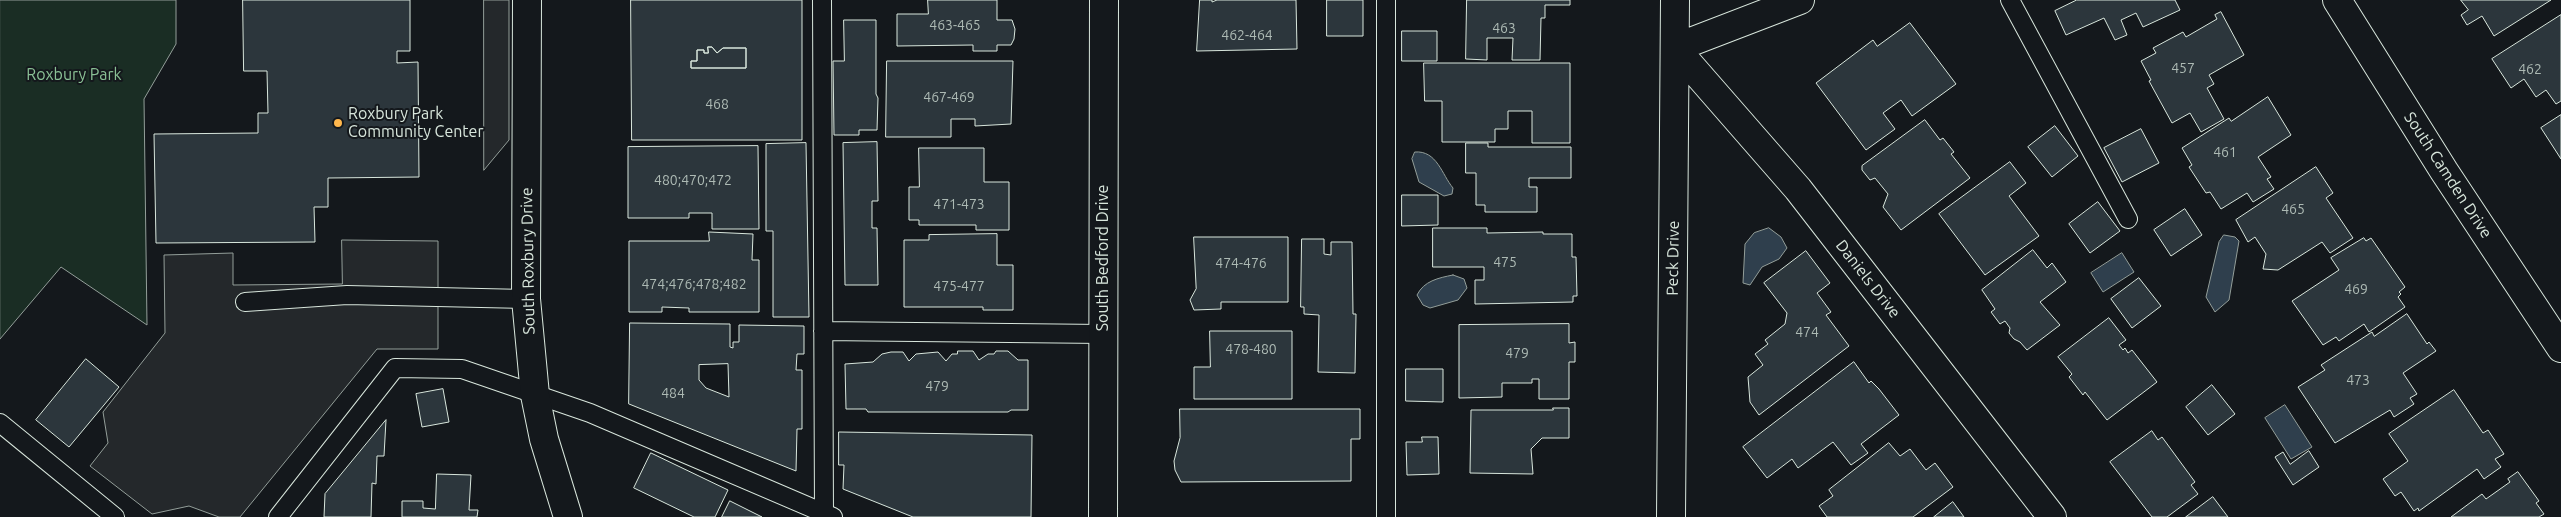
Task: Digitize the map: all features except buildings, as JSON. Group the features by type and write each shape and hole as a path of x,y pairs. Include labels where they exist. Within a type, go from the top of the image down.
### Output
{"street":[{"name":"South Roxbury Drive","path":"527,0 526,298 535,396 544,439 568,517"},
{"name":"South Bedford Drive","path":"1103,517 1104,0"},
{"name":"Peck Drive","path":"1670,517 1674,0"},
{"path":"1675,48 1800,0"},
{"name":"South Camden Drive","path":"2337,0 2444,171 2561,348"},
{"name":"Daniels Drive","path":"1675,48 1798,189 2052,517"}],"lane":[{"path":"278,517 395,368 462,369 535,396 590,413 829,515 823,331 822,0"},
{"path":"1386,0 1386,517"},
{"path":"2010,0 2128,219"},
{"path":"245,302 348,295 526,298"},
{"path":"823,331 1103,334"},
{"path":"0,423 115,517"}],"green space":[{"name":"Roxbury Park","path":"0,0 176,0 176,44 144,99 147,325 61,267 0,339"}],"shaded area":[{"path":"484,0 509,0 509,140 484,170"},
{"path":"342,240 438,241 438,349 377,349 240,517 219,517 189,506 152,514 90,466 108,443 103,412 165,333 164,255 233,253 233,285 342,284"}],"water":[{"path":"1415,152 1422,152 1434,159 1453,188 1452,194 1444,196 1419,182 1412,159"},
{"path":"1769,228 1781,237 1787,248 1779,259 1762,267 1750,285 1743,283 1745,244 1754,233"},
{"path":"2224,235 2235,237 2239,241 2229,300 2215,312 2206,297 2219,242"},
{"path":"2122,253 2134,272 2103,292 2091,273"},
{"path":"1453,275 1464,279 1467,288 1458,300 1430,308 1423,305 1417,295 1423,286 1437,279"},
{"path":"2285,405 2312,447 2291,459 2265,418"}],"place":[{"name":"Roxbury Park Community Center","path":"338,123"}]}
